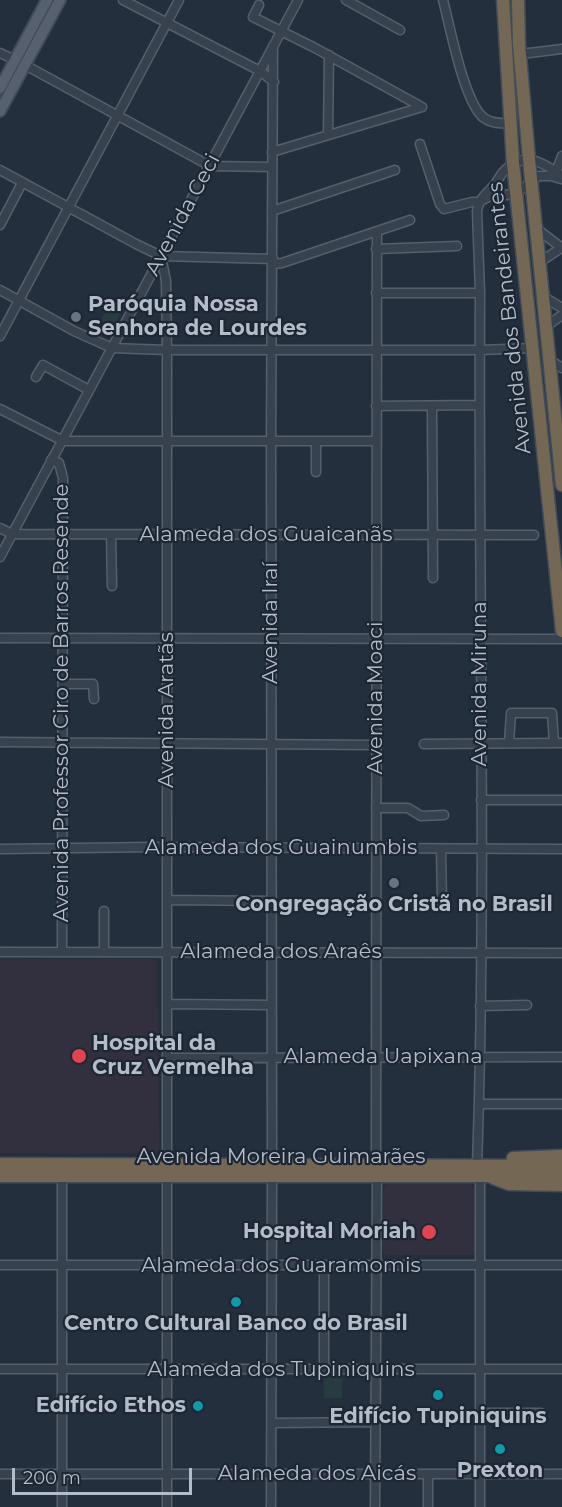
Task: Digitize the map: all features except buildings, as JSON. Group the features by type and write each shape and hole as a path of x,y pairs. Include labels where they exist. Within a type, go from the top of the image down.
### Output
{"highway":[{"name":"Avenida dos Bandeirantes","path":"503,0 513,163 518,192 562,632"},
{"name":"Avenida dos Bandeirantes","path":"518,0 520,54 531,181 550,360 558,388 562,485"},
{"path":"485,1171 508,1159 562,1156"},
{"name":"Avenida Moreira Guimarães","path":"0,1164 167,1170 376,1171 485,1171 562,1166"},
{"name":"Avenida Moreira Guimarães","path":"0,1176 62,1176 167,1170"},
{"name":"Avenida Moreira Guimarães","path":"485,1171 562,1176"},
{"path":"485,1171 509,1184 562,1185"}],"main road":[{"path":"0,111 47,0"},
{"path":"0,88 20,63 60,0"}],"street":[{"path":"123,0 261,71 274,82"},
{"path":"0,336 179,0"},
{"name":"Avenida Ceci","path":"0,557 298,0"},
{"path":"346,0 400,30"},
{"path":"443,0 470,99 484,118 496,123 511,124"},
{"path":"258,5 252,17 329,55 422,107 272,152"},
{"name":"Avenida Iraí","path":"271,1507 273,46"},
{"path":"520,54 562,49"},
{"path":"0,53 210,166 272,167"},
{"path":"328,135 329,55"},
{"path":"420,144 442,207 448,209 465,203 479,202 492,194 507,195 518,192 531,181 544,175 560,176"},
{"path":"560,176 562,156"},
{"path":"479,202 504,172 518,160 536,160 560,176"},
{"path":"0,170 162,256 282,263 410,220"},
{"path":"272,211 395,170"},
{"path":"497,182 501,194"},
{"path":"0,225 22,183"},
{"name":"Avenida Miruna","path":"479,202 477,211 480,293 481,640 479,1104 485,1171 480,1265 480,1507"},
{"path":"537,229 561,248 540,262"},
{"name":"Avenida Moaci","path":"375,1507 376,231"},
{"path":"376,249 457,246"},
{"name":"Avenida Aratãs","path":"162,256 166,281 167,350 167,1507"},
{"path":"0,290 74,331 112,348 480,350 533,348"},
{"path":"376,292 480,293"},
{"path":"544,297 562,308"},
{"path":"547,326 562,315"},
{"path":"550,360 562,368"},
{"path":"36,377 43,365 89,390"},
{"path":"376,406 479,405"},
{"path":"432,406 433,578"},
{"path":"0,409 63,441 375,441"},
{"path":"316,442 316,472"},
{"name":"Avenida Professor Ciro de Barros Resende","path":"51,460 57,461 61,467 63,535 62,952"},
{"name":"Alameda dos Guaicanãs","path":"0,528 12,534 63,535 534,535"},
{"path":"111,535 112,586"},
{"path":"0,638 562,639"},
{"path":"63,684 93,684 94,699"},
{"path":"424,744 558,743 552,713 511,713 509,743"},
{"path":"0,742 376,745"},
{"path":"481,800 562,800"},
{"path":"376,808 408,808 421,816 444,815"},
{"name":"Alameda dos Guainumbis","path":"0,849 167,847 376,850 562,849"},
{"path":"441,849 442,903"},
{"path":"167,900 271,901"},
{"path":"104,911 104,952"},
{"name":"Alameda dos Araês","path":"0,952 562,953"},
{"path":"168,1004 271,1005"},
{"path":"480,1006 528,1005"},
{"name":"Alameda Uapixana","path":"168,1058 562,1058"},
{"path":"479,1104 562,1104"},
{"path":"62,1176 62,1507"},
{"name":"Alameda dos Guaramomis","path":"0,1265 562,1265"},
{"path":"324,1266 324,1371"},
{"name":"Alameda dos Tupiniquins","path":"0,1369 324,1371 562,1369"},
{"path":"480,1413 541,1413"},
{"path":"272,1423 376,1422"},
{"name":"Alameda dos Aicás","path":"0,1474 562,1474"},
{"path":"428,1474 428,1507"}],"shaded area":[{"name":"Hospital da Cruz Vermelha","path":"0,959 152,959 157,961 159,1148 157,1153 0,1153"},
{"name":"Hospital Moriah","path":"387,1184 471,1184 474,1188 475,1253 472,1255 386,1255 383,1252 383,1189"}],"green space":[{"path":"108,306 121,313 110,336 97,329"},
{"path":"324,1377 342,1377 342,1398 324,1398"}],"place":[{"name":"Paróquia Nossa Senhora de Lourdes","path":"76,317"},
{"name":"Congregação Cristã no Brasil","path":"394,883"},
{"name":"Hospital da Cruz Vermelha","path":"79,1056"},
{"name":"Hospital Moriah","path":"429,1232"},
{"name":"Centro Cultural Banco do Brasil","path":"236,1302"},
{"name":"Edifício Tupiniquins","path":"438,1395"},
{"name":"Edifício Ethos","path":"198,1406"},
{"name":"Prexton","path":"500,1449"}]}
